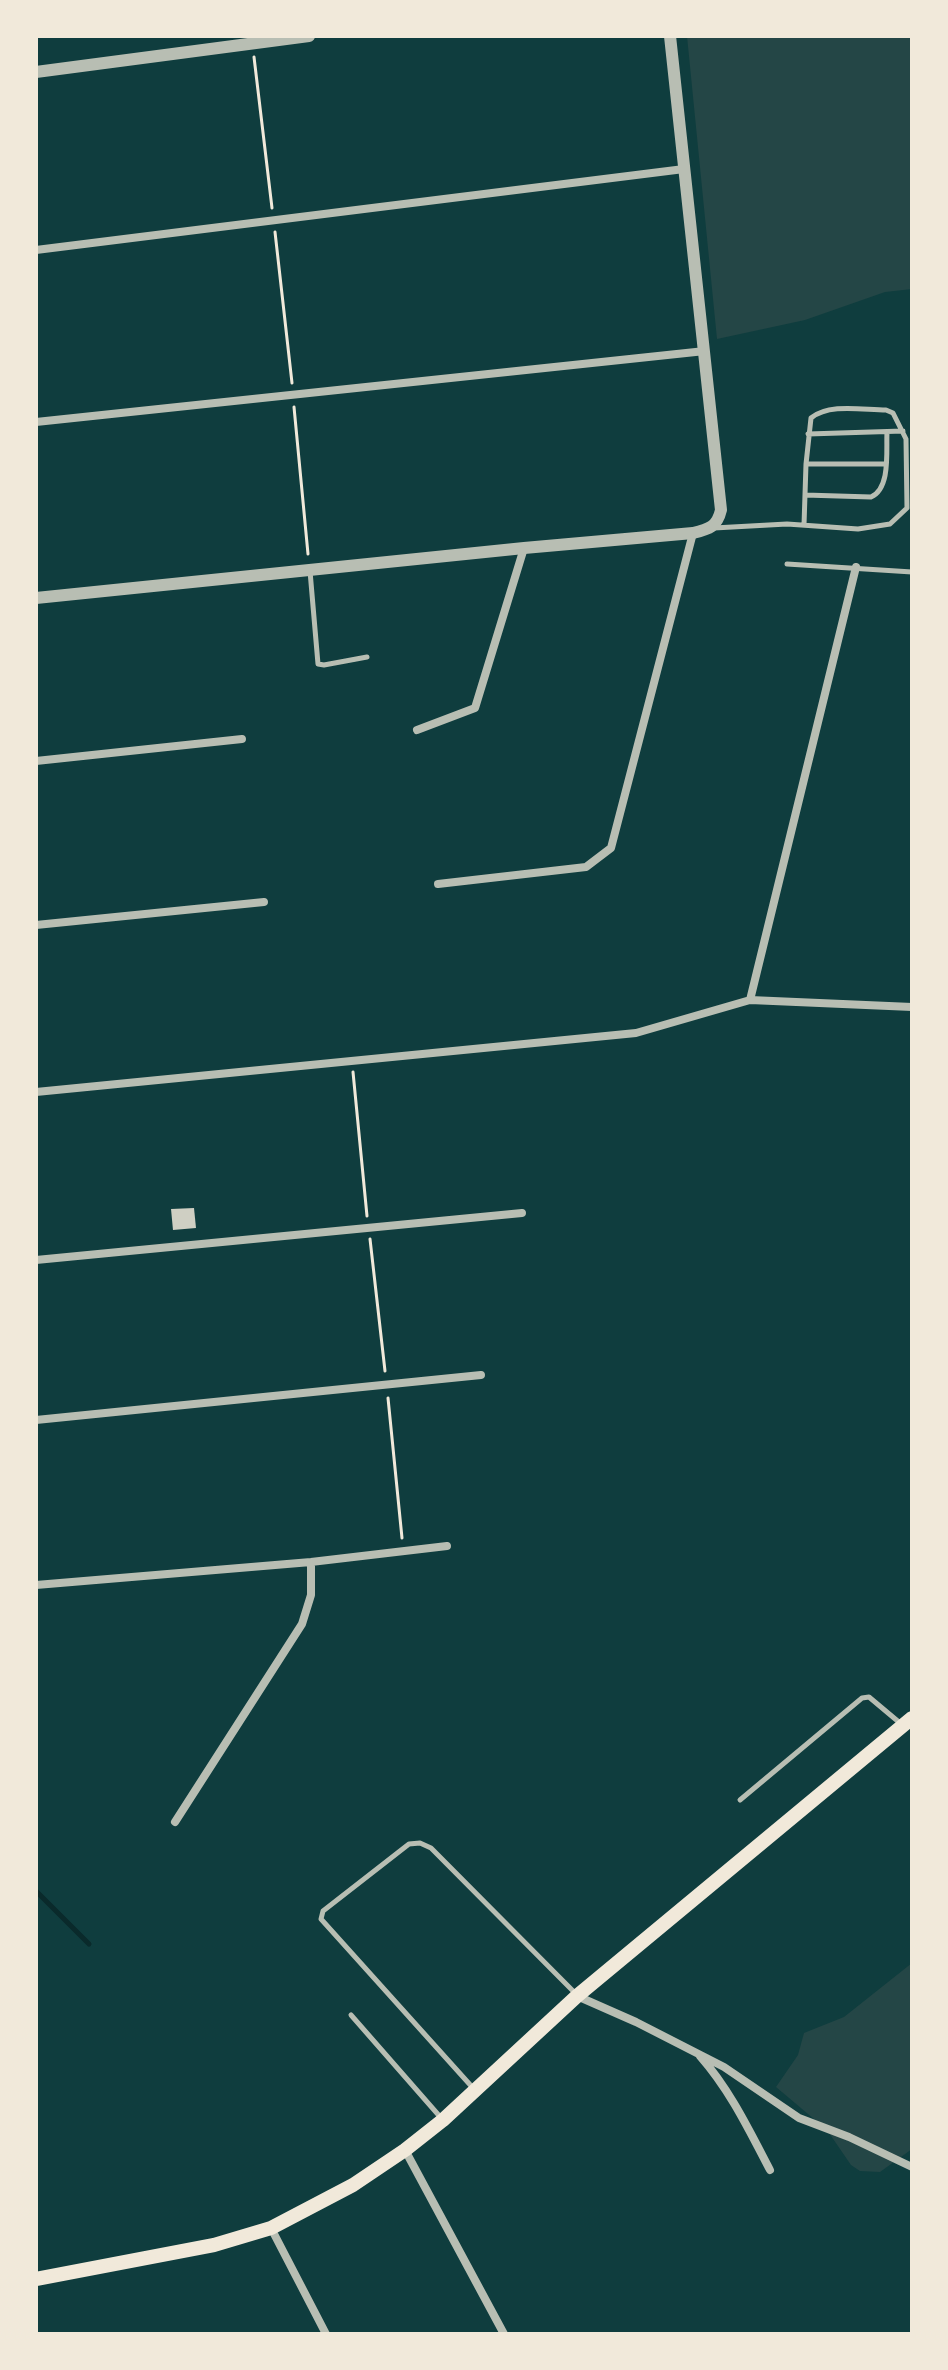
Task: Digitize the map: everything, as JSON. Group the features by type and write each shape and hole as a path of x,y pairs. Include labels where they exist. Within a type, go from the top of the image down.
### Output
{"main road":[{"path":"36,2279 214,2245 271,2228 353,2185 443,2120 577,1996 909,1723"}],"street":[{"path":"36,72 309,36"},
{"path":"36,598 710,529 718,521 721,510 670,36"},
{"path":"36,250 684,169"},
{"path":"36,422 705,351"},
{"path":"438,884 586,867 611,848 693,533"},
{"path":"417,730 475,708 524,548"},
{"path":"750,1000 856,567"},
{"path":"36,761 242,739"},
{"path":"36,925 264,902"},
{"path":"36,1092 636,1033 750,1000 912,1007"},
{"path":"36,1260 522,1213"},
{"path":"36,1420 481,1375"},
{"path":"36,1585 311,1562 447,1546"},
{"path":"175,1822 302,1624 311,1595 311,1562"},
{"path":"577,1996 697,2052 759,2089 799,2118 849,2137 912,2167"},
{"path":"697,2052 719,2078 770,2170"},
{"path":"405,2150 504,2334"},
{"path":"271,2228 326,2334"}],"lane":[{"path":"710,529 804,525 858,529 890,524 907,508 906,439 896,415 890,411 831,409 811,418 804,525"},
{"path":"808,434 903,431"},
{"path":"805,495 876,496 883,484 887,432"},
{"path":"806,464 885,464"},
{"path":"787,564 912,572"},
{"path":"310,570 318,664 367,657"},
{"path":"740,1800 862,1698 869,1697 909,1723"},
{"path":"474,2089 321,1919 323,1911 409,1844 420,1843 431,1848 577,1996"},
{"path":"351,2015 443,2120"}],"path":[{"path":"253,45 310,570"},
{"path":"352,1061 403,1550"}],"shaded area":[{"path":"687,36 912,36 912,289 885,292 805,320 717,339"},
{"path":"912,1963 912,2149 880,2172 860,2171 851,2165 827,2130 776,2087 798,2055 804,2033 844,2017"}],"building":[{"path":"194,1208 196,1228 173,1230 171,1209"}],"waterway":[{"path":"36,1891 89,1944"}]}
